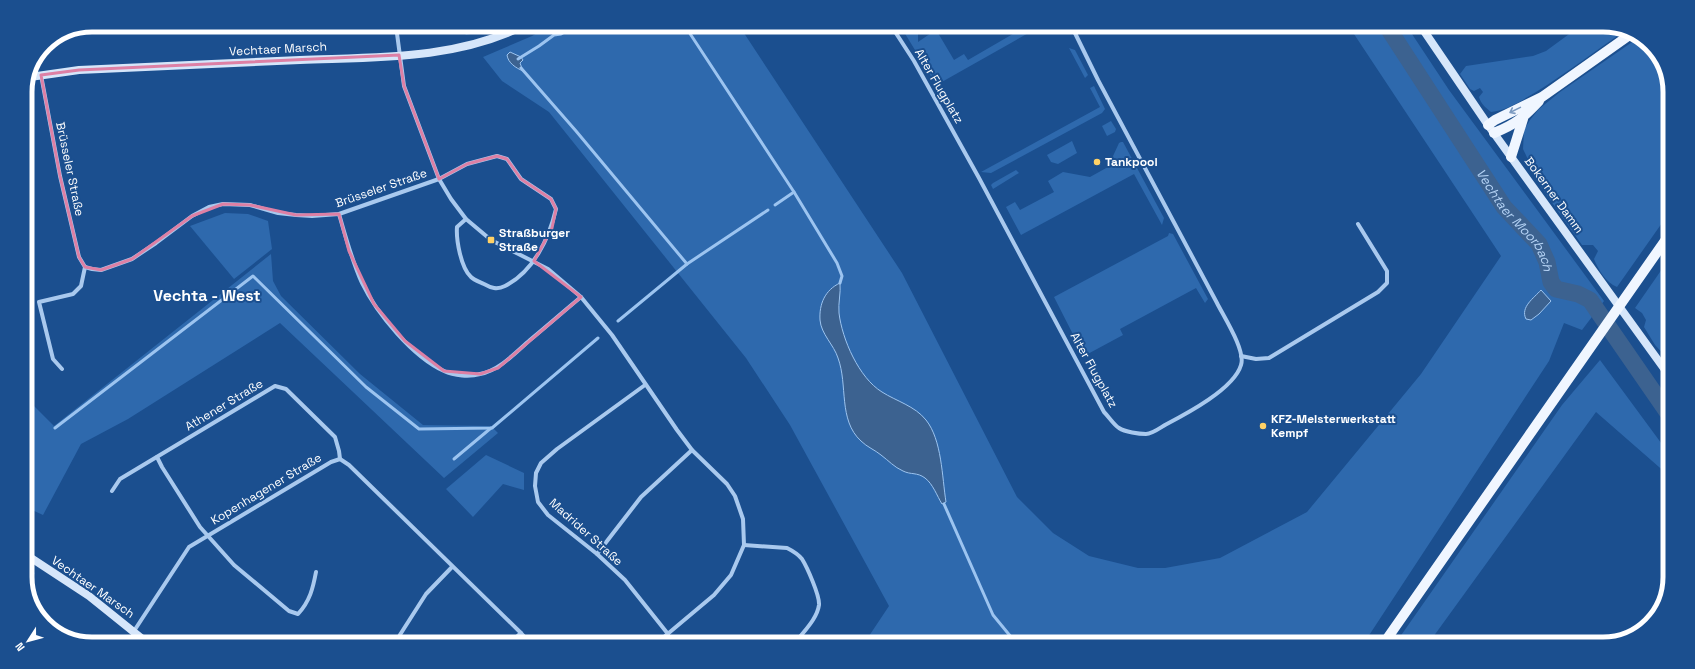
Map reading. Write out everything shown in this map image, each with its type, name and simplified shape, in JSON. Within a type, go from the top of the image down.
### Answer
[{"type":"main road","points":[[1542,97],[1523,118],[1510,127],[1491,129],[1495,120],[1542,97],[1627,37]]},
{"type":"main road","points":[[1512,157],[1523,118]]},
{"type":"main road","points":[[1389,637],[1663,244]]},
{"type":"main road","points":[[1655,255],[1663,249]]},
{"type":"street","points":[[397,32],[404,86],[439,178],[451,199],[466,219],[491,240],[534,261],[561,278],[581,297],[612,335],[645,385],[692,450],[727,484],[734,496],[742,519],[744,545],[731,575],[714,595],[664,637]]},
{"type":"street","name":"Vechtaer Marsch","points":[[35,76],[79,70],[399,56],[455,49],[502,36],[510,32]]},
{"type":"street","name":"Alter Flugplatz","points":[[895,32],[914,61],[979,178],[1104,412],[1119,428],[1135,433],[1147,434],[1188,413],[1221,391],[1241,365],[1241,356]]},
{"type":"street","points":[[1074,32],[1098,80],[1214,296],[1236,340],[1241,356],[1256,359],[1269,358],[1378,292],[1387,283],[1387,271],[1358,224]]},
{"type":"street","name":"Bokerner Damm","points":[[1425,32],[1491,129],[1663,367]]},
{"type":"street","name":"Brüsseler Straße","points":[[41,75],[60,176],[80,257],[85,267],[92,270],[101,270],[132,259],[192,216],[209,207],[223,204],[250,204],[278,213],[312,216],[339,214],[439,178]]},
{"type":"street","points":[[439,178],[467,164],[497,156],[507,159],[521,179],[551,199],[556,209],[552,228],[534,261],[523,273],[504,287],[492,288],[471,277],[465,268],[456,239],[457,227],[466,219]]},
{"type":"street","points":[[339,214],[349,250],[363,284],[374,304],[390,326],[405,342],[421,356],[444,371],[463,375],[480,374],[498,368],[581,297]]},
{"type":"street","points":[[62,369],[53,359],[39,302],[73,294],[81,286],[85,267]]},
{"type":"street","name":"Madrider Straße","points":[[645,385],[557,449],[541,463],[536,473],[534,486],[538,502],[548,515],[597,554],[625,580],[668,634]]},
{"type":"street","name":"Athener Straße","points":[[112,491],[120,479],[275,386],[286,388],[335,437],[340,459]]},
{"type":"street","points":[[597,554],[641,497],[692,450]]},
{"type":"street","points":[[157,457],[200,527],[234,565],[289,611],[298,614],[304,608],[312,593],[316,572]]},
{"type":"street","name":"Kopenhagener Straße","points":[[134,631],[189,547],[331,462],[340,459],[349,465],[524,637]]},
{"type":"street","points":[[744,545],[787,548],[794,551],[802,559],[818,596],[819,605],[816,614],[800,637]]},
{"type":"street","name":"Vechtaer Marsch","points":[[32,559],[89,596],[141,637]]},
{"type":"street","points":[[399,637],[426,594],[452,566]]},
{"type":"street","points":[[516,637],[521,633]]},
{"type":"highlighted area","points":[[399,55],[404,86],[439,179],[467,164],[497,156],[507,159],[521,179],[551,199],[556,209],[552,228],[534,261],[581,297],[498,368],[480,374],[444,371],[405,341],[374,304],[349,251],[339,214],[296,215],[250,205],[223,204],[192,216],[132,259],[101,270],[85,267],[79,257],[60,176],[41,75],[79,70]]},
{"type":"shaded area","points":[[464,32],[479,32],[466,35]]},
{"type":"shaded area","points":[[539,32],[743,32],[902,273],[1017,497],[1053,533],[1089,556],[1138,568],[1165,568],[1220,558],[1307,512],[1421,374],[1501,256],[1353,32],[1411,32],[1449,90],[1604,301],[1582,330],[1564,323],[1549,361],[1368,637],[868,637],[889,606],[790,425],[746,358],[549,112],[502,81],[483,57]]},
{"type":"shaded area","points":[[904,32],[915,32],[918,34],[918,42],[933,32],[940,32],[938,33],[954,60],[964,54],[968,60],[1016,32],[1030,32],[940,83],[935,83]]},
{"type":"shaded area","points":[[1572,32],[1602,32],[1619,35],[1536,92],[1515,104],[1497,111],[1491,112],[1485,107],[1479,97],[1483,92],[1480,88],[1474,91],[1470,89],[1460,74],[1466,66],[1533,56],[1546,51]]},
{"type":"shaded area","points":[[1634,41],[1645,50],[1655,62],[1660,73],[1663,89],[1663,222],[1617,287],[1606,279],[1598,267],[1594,259],[1598,251],[1593,245],[1582,245],[1541,187],[1523,149],[1524,130],[1530,120],[1539,109],[1560,92]]},
{"type":"shaded area","points":[[1069,48],[1075,50],[1088,75],[1085,78]]},
{"type":"shaded area","points":[[510,52],[521,57],[523,60],[520,63],[523,71],[511,63],[507,55]]},
{"type":"shaded area","points":[[1094,86],[1105,109],[1102,113],[991,173],[981,172],[1100,107],[1090,88]]},
{"type":"shaded area","points":[[1111,121],[1116,129],[1115,132],[1107,136],[1102,126]]},
{"type":"shaded area","points":[[1072,141],[1077,153],[1058,164],[1051,162],[1047,155]]},
{"type":"shaded area","points":[[1123,142],[1164,218],[1162,225],[1134,174],[1021,235],[1006,207],[1015,202],[1020,210],[1054,192],[1048,181],[1063,172],[1090,177],[1108,167],[1119,143]]},
{"type":"shaded area","points":[[1016,170],[1019,173],[993,189],[991,185],[993,183]]},
{"type":"shaded area","points":[[225,213],[248,214],[268,221],[272,249],[234,279],[190,226]]},
{"type":"shaded area","points":[[1169,233],[1173,234],[1208,299],[1205,303],[1196,288],[1120,329],[1123,335],[1084,356],[1054,297],[1168,236]]},
{"type":"shaded area","points":[[271,254],[273,281],[281,296],[360,374],[423,425],[491,426],[498,433],[444,478],[280,323],[128,419],[81,444],[43,515],[32,510],[32,404],[54,426]]},
{"type":"shaded area","points":[[1663,268],[1663,354],[1655,345],[1644,327],[1646,320],[1642,313],[1635,308]]},
{"type":"shaded area","points":[[840,283],[839,313],[841,323],[848,346],[859,368],[874,386],[882,392],[922,415],[931,428],[938,448],[942,470],[946,502],[942,504],[933,487],[925,478],[906,472],[894,466],[879,453],[861,441],[854,433],[849,423],[846,413],[841,368],[834,349],[825,335],[820,320],[824,298],[830,289]]},
{"type":"shaded area","points":[[1541,290],[1551,301],[1531,320],[1526,319],[1526,307]]},
{"type":"shaded area","points":[[1600,360],[1663,446],[1663,471],[1596,412],[1433,637],[1400,637],[1562,405]]},
{"type":"shaded area","points":[[486,455],[524,473],[524,490],[503,484],[473,517],[446,489]]},
{"type":"shaded area","points":[[32,571],[35,573],[32,578]]},
{"type":"waterway","points":[[518,59],[554,35],[564,32]]},
{"type":"waterway","points":[[689,32],[794,192],[837,263],[842,276],[840,283]]},
{"type":"waterway","name":"Vechtaer Moorbach","points":[[1391,32],[1504,207],[1539,244],[1547,262],[1551,282],[1556,289],[1578,294],[1590,300],[1663,406]]},
{"type":"waterway","points":[[521,68],[576,131],[687,264]]},
{"type":"waterway","points":[[775,205],[794,192]]},
{"type":"waterway","points":[[618,321],[687,264],[768,210]]},
{"type":"waterway","points":[[55,428],[253,276],[366,387],[419,429],[492,428],[598,338]]},
{"type":"waterway","points":[[454,459],[491,428]]},
{"type":"waterway","points":[[944,504],[993,615],[1011,637]]},
{"type":"place","name":"Tankpool","points":[[1097,162]]},
{"type":"place","name":"Straßburger Straße","points":[[491,240]]},
{"type":"place","name":"KFZ-Meisterwerkstatt Kempf","points":[[1263,426]]},
{"type":"district","name":"Vechta - West","points":[[207,295]]}]
